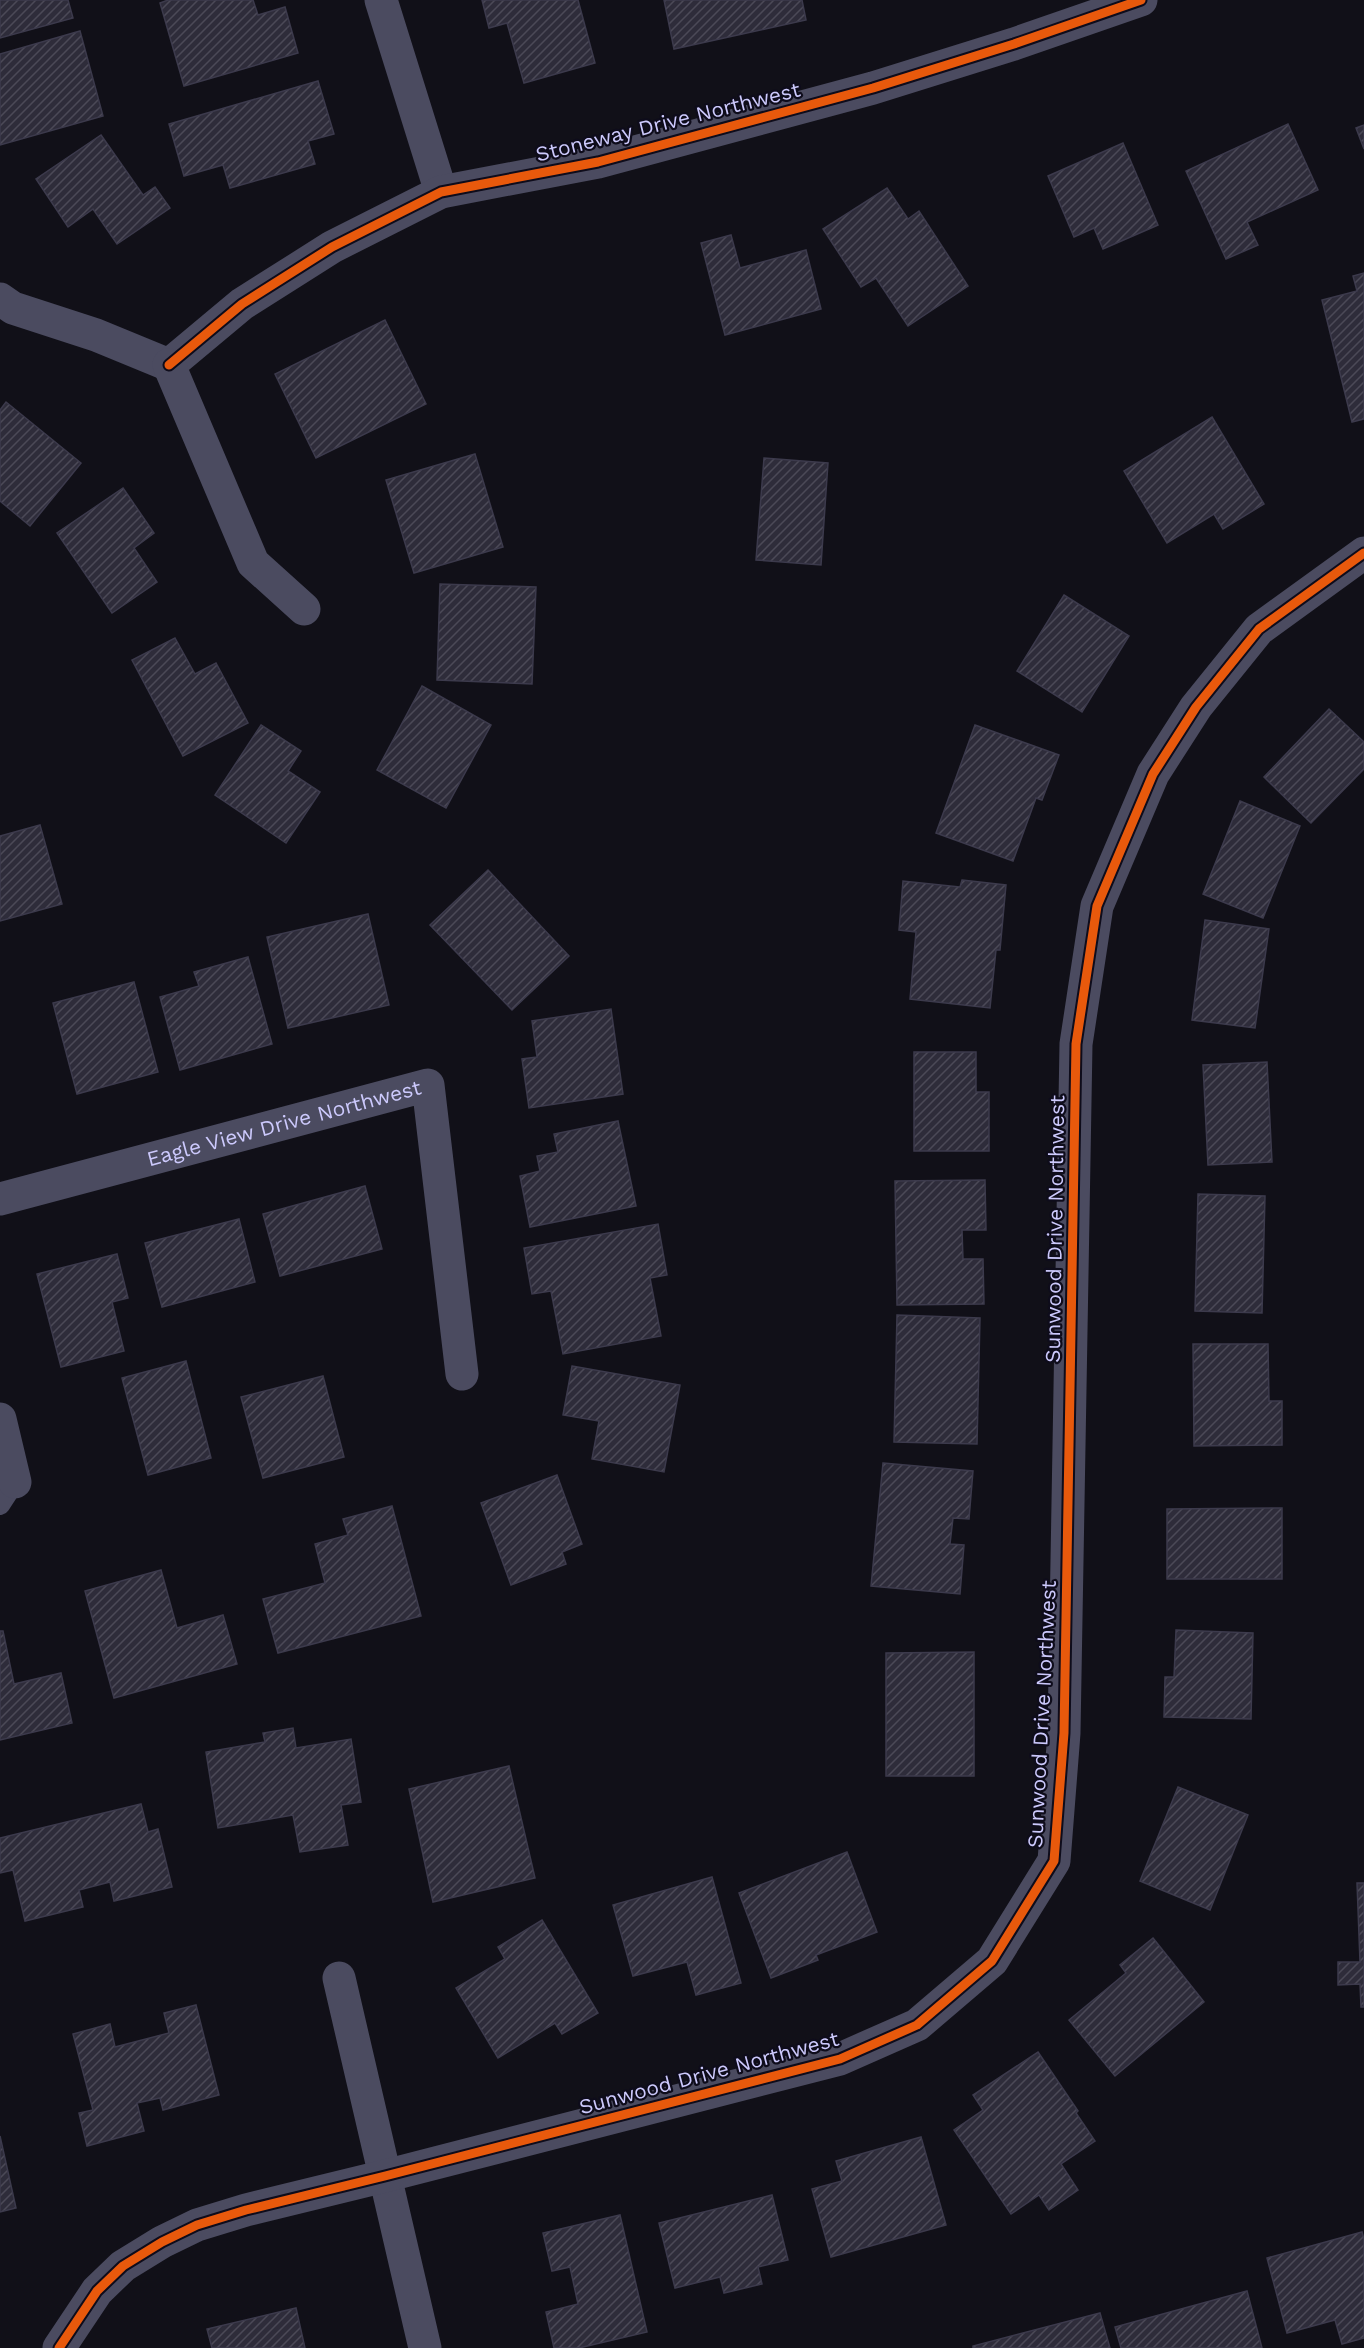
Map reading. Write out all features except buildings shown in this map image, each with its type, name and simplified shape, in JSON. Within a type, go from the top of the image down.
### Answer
[{"type":"street","points":[[381,0],[441,192]]},
{"type":"street","name":"Stoneway Drive Northwest","points":[[169,365],[242,304],[332,247],[441,192],[598,162],[873,88],[1014,44],[1141,0]]},
{"type":"street","points":[[0,299],[12,308],[96,335],[169,365],[253,563],[304,609]]},
{"type":"street","name":"Sunwood Drive Northwest","points":[[58,2348],[102,2285],[123,2266],[162,2242],[197,2225],[246,2210],[840,2059],[917,2025],[992,1961],[1054,1860],[1064,1733],[1076,1044],[1097,906],[1153,774],[1196,707],[1259,629],[1364,552]]},
{"type":"street","name":"Eagle View Drive Northwest","points":[[0,1199],[428,1086],[462,1374]]},
{"type":"street","points":[[0,1419],[8,1493]]},
{"type":"street","points":[[339,1978],[425,2348]]},
{"type":"cycle path","points":[[169,365],[242,304],[332,247],[441,192],[598,162],[873,88],[1014,44],[1141,0]]},
{"type":"cycle path","points":[[59,2348],[97,2291],[123,2266],[162,2242],[197,2225],[246,2210],[840,2059],[917,2025],[992,1961],[1054,1861],[1064,1733],[1076,1044],[1097,906],[1153,774],[1196,707],[1259,629],[1364,553]]}]
